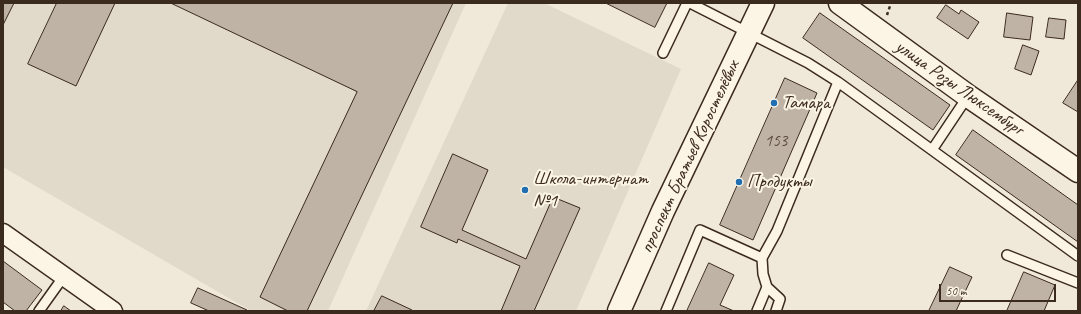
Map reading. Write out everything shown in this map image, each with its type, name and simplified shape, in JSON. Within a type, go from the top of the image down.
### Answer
[{"type":"main road","name":"проспект Братьев Коростелёвых","points":[[619,311],[663,210],[763,3]]},
{"type":"main road","name":"улица Розы Люксембург","points":[[840,3],[968,96],[1078,171]]},
{"type":"street","points":[[3,234],[113,311]]},
{"type":"lane","points":[[663,53],[689,3],[808,63],[838,82],[1078,256]]},
{"type":"lane","points":[[776,311],[780,299],[767,287],[763,274],[762,258],[776,231],[838,82]]},
{"type":"lane","points":[[932,150],[968,96]]},
{"type":"lane","points":[[666,311],[700,230],[762,258]]},
{"type":"lane","points":[[1007,255],[1078,283]]},
{"type":"lane","points":[[39,311],[64,276]]},
{"type":"lane","points":[[757,311],[767,287]]},
{"type":"shaded area","points":[[3,3],[466,3],[328,311],[251,311],[3,167]]},
{"type":"shaded area","name":"Школа-интернат №1","points":[[508,3],[544,3],[681,69],[576,311],[366,311]]},
{"type":"building","points":[[3,3],[14,3],[3,25]]},
{"type":"building","points":[[57,3],[115,3],[76,86],[28,64]]},
{"type":"building","points":[[171,3],[453,3],[307,311],[288,311],[260,297],[357,92]]},
{"type":"building","points":[[606,3],[667,3],[655,27]]},
{"type":"building","points":[[946,5],[959,14],[961,10],[979,22],[968,39],[937,18]]},
{"type":"building","points":[[820,13],[950,105],[933,130],[803,38]]},
{"type":"building","points":[[1007,13],[1033,17],[1030,40],[1004,37]]},
{"type":"building","points":[[1049,18],[1066,20],[1064,39],[1046,37]]},
{"type":"building","points":[[1023,45],[1039,51],[1031,75],[1015,69]]},
{"type":"building","points":[[785,78],[817,93],[753,240],[720,225]]},
{"type":"building","points":[[1078,80],[1078,112],[1063,103]]},
{"type":"building","points":[[973,130],[1078,205],[1078,242],[956,155]]},
{"type":"building","points":[[453,154],[488,170],[462,230],[526,259],[553,197],[580,208],[534,311],[501,311],[520,266],[458,239],[457,243],[421,227]]},
{"type":"building","points":[[3,261],[42,290],[26,311],[15,311],[3,302]]},
{"type":"building","points":[[709,263],[734,275],[720,305],[734,311],[687,311]]},
{"type":"building","points":[[950,267],[972,277],[956,311],[929,311]]},
{"type":"building","points":[[1024,272],[1055,285],[1044,311],[1007,311]]},
{"type":"building","points":[[198,288],[247,311],[209,311],[191,303]]},
{"type":"building","points":[[382,296],[412,310],[412,311],[374,311]]},
{"type":"building","points":[[64,306],[71,311],[61,311]]},
{"type":"place","name":"Тамара","points":[[774,103]]},
{"type":"place","name":"Продукты","points":[[739,182]]},
{"type":"place","name":"Школа-интернат №1","points":[[525,190]]}]
